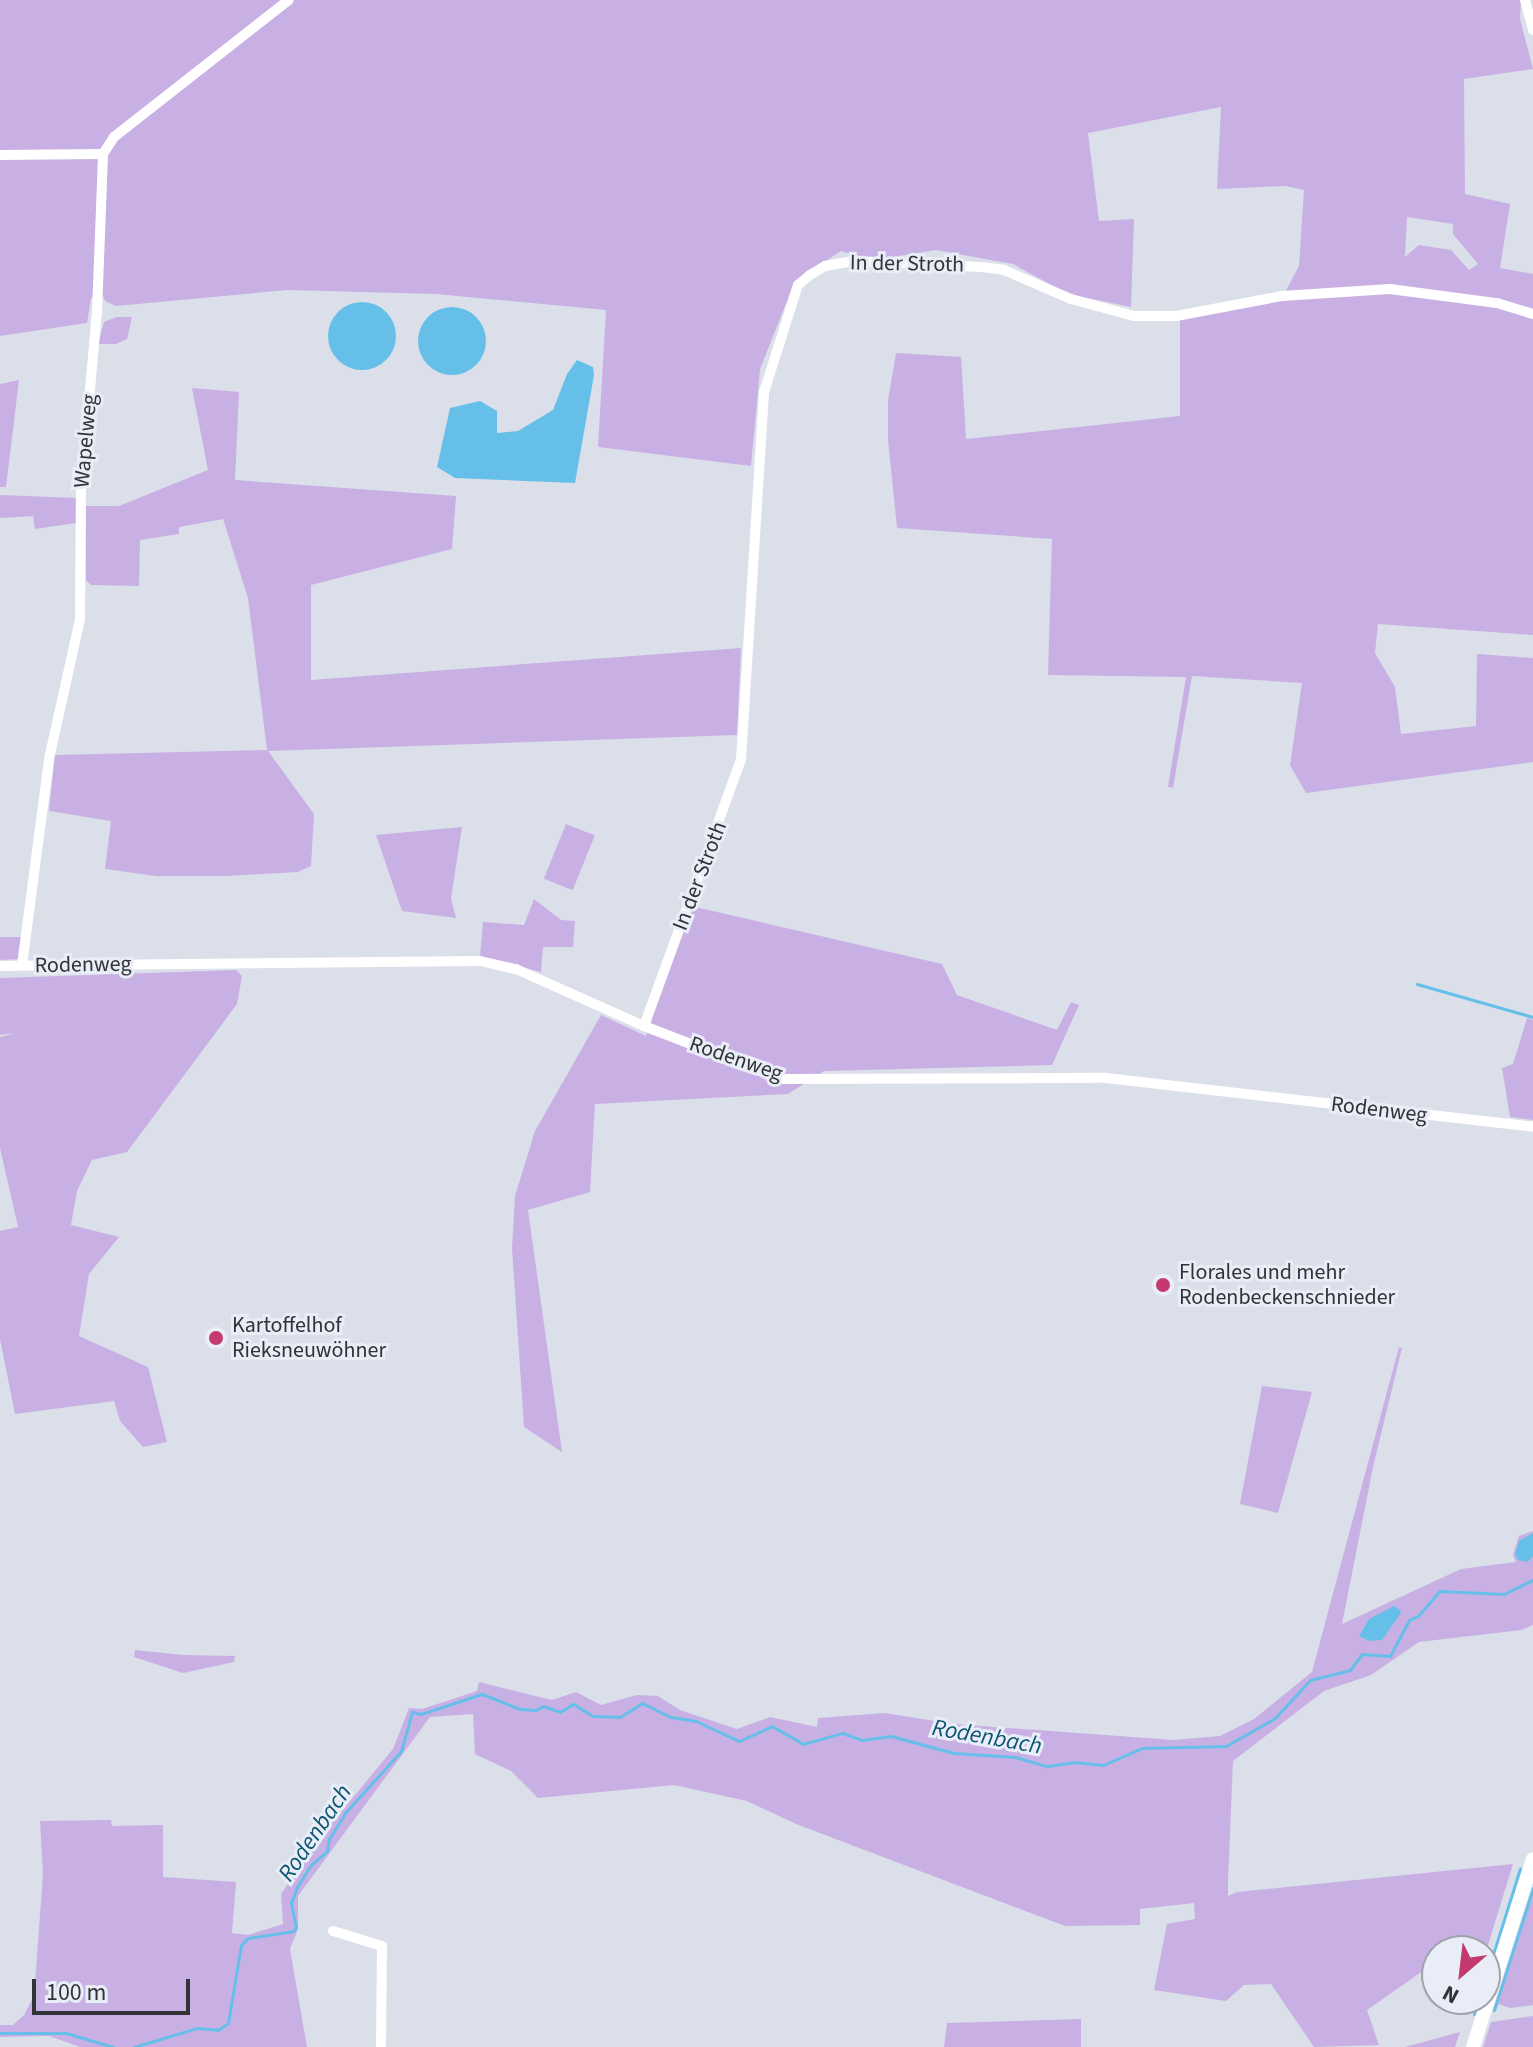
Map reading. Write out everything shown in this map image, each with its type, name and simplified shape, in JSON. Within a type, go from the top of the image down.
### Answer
[{"type":"main road","points":[[1473,2047],[1533,1859]]},
{"type":"street","points":[[0,155],[103,154],[114,137],[289,0]]},
{"type":"street","points":[[1525,0],[1533,30]]},
{"type":"street","name":"Wapelweg","points":[[22,965],[49,759],[80,619],[81,490],[97,312],[103,154]]},
{"type":"street","name":"In der Stroth","points":[[644,1026],[741,759],[764,392],[798,285],[810,275],[825,266],[854,261],[981,267],[1004,270],[1071,299],[1134,316],[1176,316],[1282,296],[1390,289],[1497,303],[1533,314]]},
{"type":"street","name":"Rodenweg","points":[[0,966],[480,961],[516,969],[644,1026],[781,1079],[1106,1078],[1533,1127]]},
{"type":"street","points":[[333,1931],[382,1946],[381,2047]]},
{"type":"shaded area","points":[[0,0],[1521,0],[1520,19],[1533,69],[1464,79],[1465,194],[1510,204],[1500,268],[1533,274],[1533,635],[1378,624],[1375,653],[1395,687],[1401,734],[1476,726],[1477,654],[1533,658],[1533,762],[1306,793],[1290,765],[1302,683],[1192,676],[1173,788],[1168,787],[1186,677],[1048,675],[1052,539],[897,528],[888,440],[888,400],[896,353],[961,357],[966,439],[1180,416],[1180,320],[1281,300],[1299,266],[1304,190],[1285,186],[1217,189],[1221,107],[1088,133],[1099,221],[1134,219],[1131,307],[1068,294],[1013,264],[936,250],[874,260],[841,251],[795,281],[760,369],[751,466],[598,447],[606,310],[436,294],[287,290],[116,306],[105,301],[103,296],[91,298],[87,323],[0,336]],"holes":[[[1407,217],[1453,224],[1453,234],[1478,264],[1469,270],[1451,250],[1419,245],[1405,257]]]},
{"type":"shaded area","points":[[117,317],[132,317],[127,339],[116,344],[98,344],[104,322]]},
{"type":"shaded area","points":[[19,380],[6,487],[0,487],[0,384]]},
{"type":"shaded area","points":[[192,388],[239,392],[235,480],[456,496],[452,549],[311,585],[311,680],[741,648],[737,735],[268,751],[314,814],[311,866],[298,872],[227,876],[156,876],[105,869],[111,821],[49,811],[55,755],[267,750],[248,598],[223,519],[179,527],[179,534],[140,540],[139,586],[91,585],[86,580],[86,506],[119,506],[208,470]]},
{"type":"shaded area","points":[[0,495],[76,498],[76,523],[35,529],[33,516],[0,518]]},
{"type":"shaded area","points":[[566,824],[595,836],[573,890],[544,879]]},
{"type":"shaded area","points":[[462,827],[451,898],[456,918],[402,911],[376,835]]},
{"type":"shaded area","points":[[534,899],[561,920],[575,921],[573,947],[543,947],[541,972],[480,957],[483,922],[524,925]]},
{"type":"shaded area","points":[[691,906],[942,964],[957,995],[1057,1030],[1071,1002],[1079,1005],[1052,1065],[824,1071],[788,1094],[595,1104],[590,1192],[528,1210],[562,1452],[524,1427],[512,1248],[515,1196],[535,1131],[601,1015],[646,1036]]},
{"type":"shaded area","points":[[0,937],[22,937],[19,959],[0,960]]},
{"type":"shaded area","points":[[236,970],[242,976],[237,1004],[127,1152],[92,1160],[77,1191],[71,1225],[119,1237],[89,1274],[79,1336],[148,1367],[167,1442],[143,1447],[120,1421],[114,1401],[15,1414],[0,1339],[0,1231],[18,1227],[0,1148],[0,1037],[16,1033],[0,1035],[0,978]]},
{"type":"shaded area","points":[[1527,1018],[1533,1020],[1533,1120],[1510,1117],[1502,1068],[1513,1064]]},
{"type":"shaded area","points":[[1399,1347],[1402,1348],[1373,1467],[1342,1624],[1461,1569],[1516,1562],[1513,1555],[1519,1536],[1533,1531],[1533,1625],[1521,1630],[1419,1642],[1371,1675],[1324,1691],[1233,1761],[1228,1881],[1228,1896],[1237,1892],[1513,1864],[1491,1935],[1421,1935],[1421,1972],[1367,2010],[1379,2045],[1314,2047],[1271,1984],[1244,1985],[1226,2001],[1154,1990],[1167,1924],[1195,1919],[1194,1903],[1140,1909],[1140,1925],[1065,1926],[796,1824],[747,1801],[674,1785],[538,1798],[511,1771],[475,1754],[473,1714],[430,1717],[298,1896],[298,1929],[290,1949],[307,2047],[80,2047],[49,2036],[0,2037],[0,2025],[13,2025],[24,2015],[34,1996],[43,1874],[40,1821],[111,1820],[112,1826],[163,1825],[163,1877],[236,1882],[232,1933],[248,1935],[283,1924],[281,1894],[317,1841],[393,1749],[409,1708],[422,1709],[477,1691],[479,1682],[552,1700],[576,1692],[601,1705],[637,1695],[658,1696],[680,1710],[737,1729],[770,1717],[817,1727],[818,1718],[884,1713],[954,1724],[1174,1740],[1220,1736],[1254,1719],[1312,1672]]},
{"type":"shaded area","points":[[1262,1386],[1312,1392],[1278,1513],[1240,1504]]},
{"type":"shaded area","points":[[135,1650],[235,1656],[234,1662],[183,1673],[134,1657]]},
{"type":"shaded area","points":[[1533,1892],[1533,2005],[1510,2008],[1501,2005],[1501,1994]]},
{"type":"shaded area","points":[[1533,2016],[1533,2047],[1483,2047],[1491,2022]]},
{"type":"shaded area","points":[[1081,2019],[1081,2047],[944,2047],[947,2023]]},
{"type":"shaded area","points":[[1460,2032],[1455,2047],[1405,2047]]},
{"type":"water","points":[[362,302],[386,312],[396,336],[386,360],[362,370],[338,360],[328,336],[338,312]]},
{"type":"water","points":[[452,307],[476,317],[486,341],[476,365],[452,375],[428,365],[418,341],[428,317]]},
{"type":"water","points":[[577,360],[593,367],[594,375],[575,483],[455,478],[437,467],[450,408],[480,401],[497,411],[497,433],[518,431],[553,410],[567,374]]},
{"type":"water","points":[[1533,1533],[1533,1557],[1527,1562],[1518,1560],[1515,1554],[1519,1541]]},
{"type":"water","points":[[1394,1606],[1401,1611],[1382,1640],[1369,1641],[1359,1636],[1369,1619]]},
{"type":"waterway","points":[[1417,984],[1533,1017]]},
{"type":"waterway","name":"Rodenbach","points":[[134,2047],[197,2028],[218,2030],[228,2023],[241,1945],[248,1938],[293,1931],[296,1927],[291,1903],[297,1887],[311,1865],[327,1851],[329,1839],[345,1813],[401,1751],[412,1712],[421,1714],[482,1694],[520,1709],[536,1710],[543,1706],[560,1712],[573,1704],[593,1716],[620,1717],[642,1703],[671,1717],[696,1721],[739,1741],[772,1726],[803,1744],[842,1733],[862,1740],[891,1736],[954,1753],[1015,1757],[1047,1766],[1074,1762],[1103,1765],[1142,1748],[1226,1746],[1275,1718],[1310,1680],[1350,1670],[1362,1654],[1390,1656],[1409,1620],[1418,1616],[1440,1591],[1504,1594],[1533,1580]]},
{"type":"waterway","points":[[1499,1935],[1520,1868]]},
{"type":"waterway","points":[[1501,1988],[1533,1888]]},
{"type":"waterway","name":"Rodenbach","points":[[0,2033],[66,2033],[113,2047]]},
{"type":"place","name":"Florales und mehr Rodenbeckenschnieder","points":[[1163,1285]]},
{"type":"place","name":"Kartoffelhof Rieksneuwöhner","points":[[216,1338]]}]
